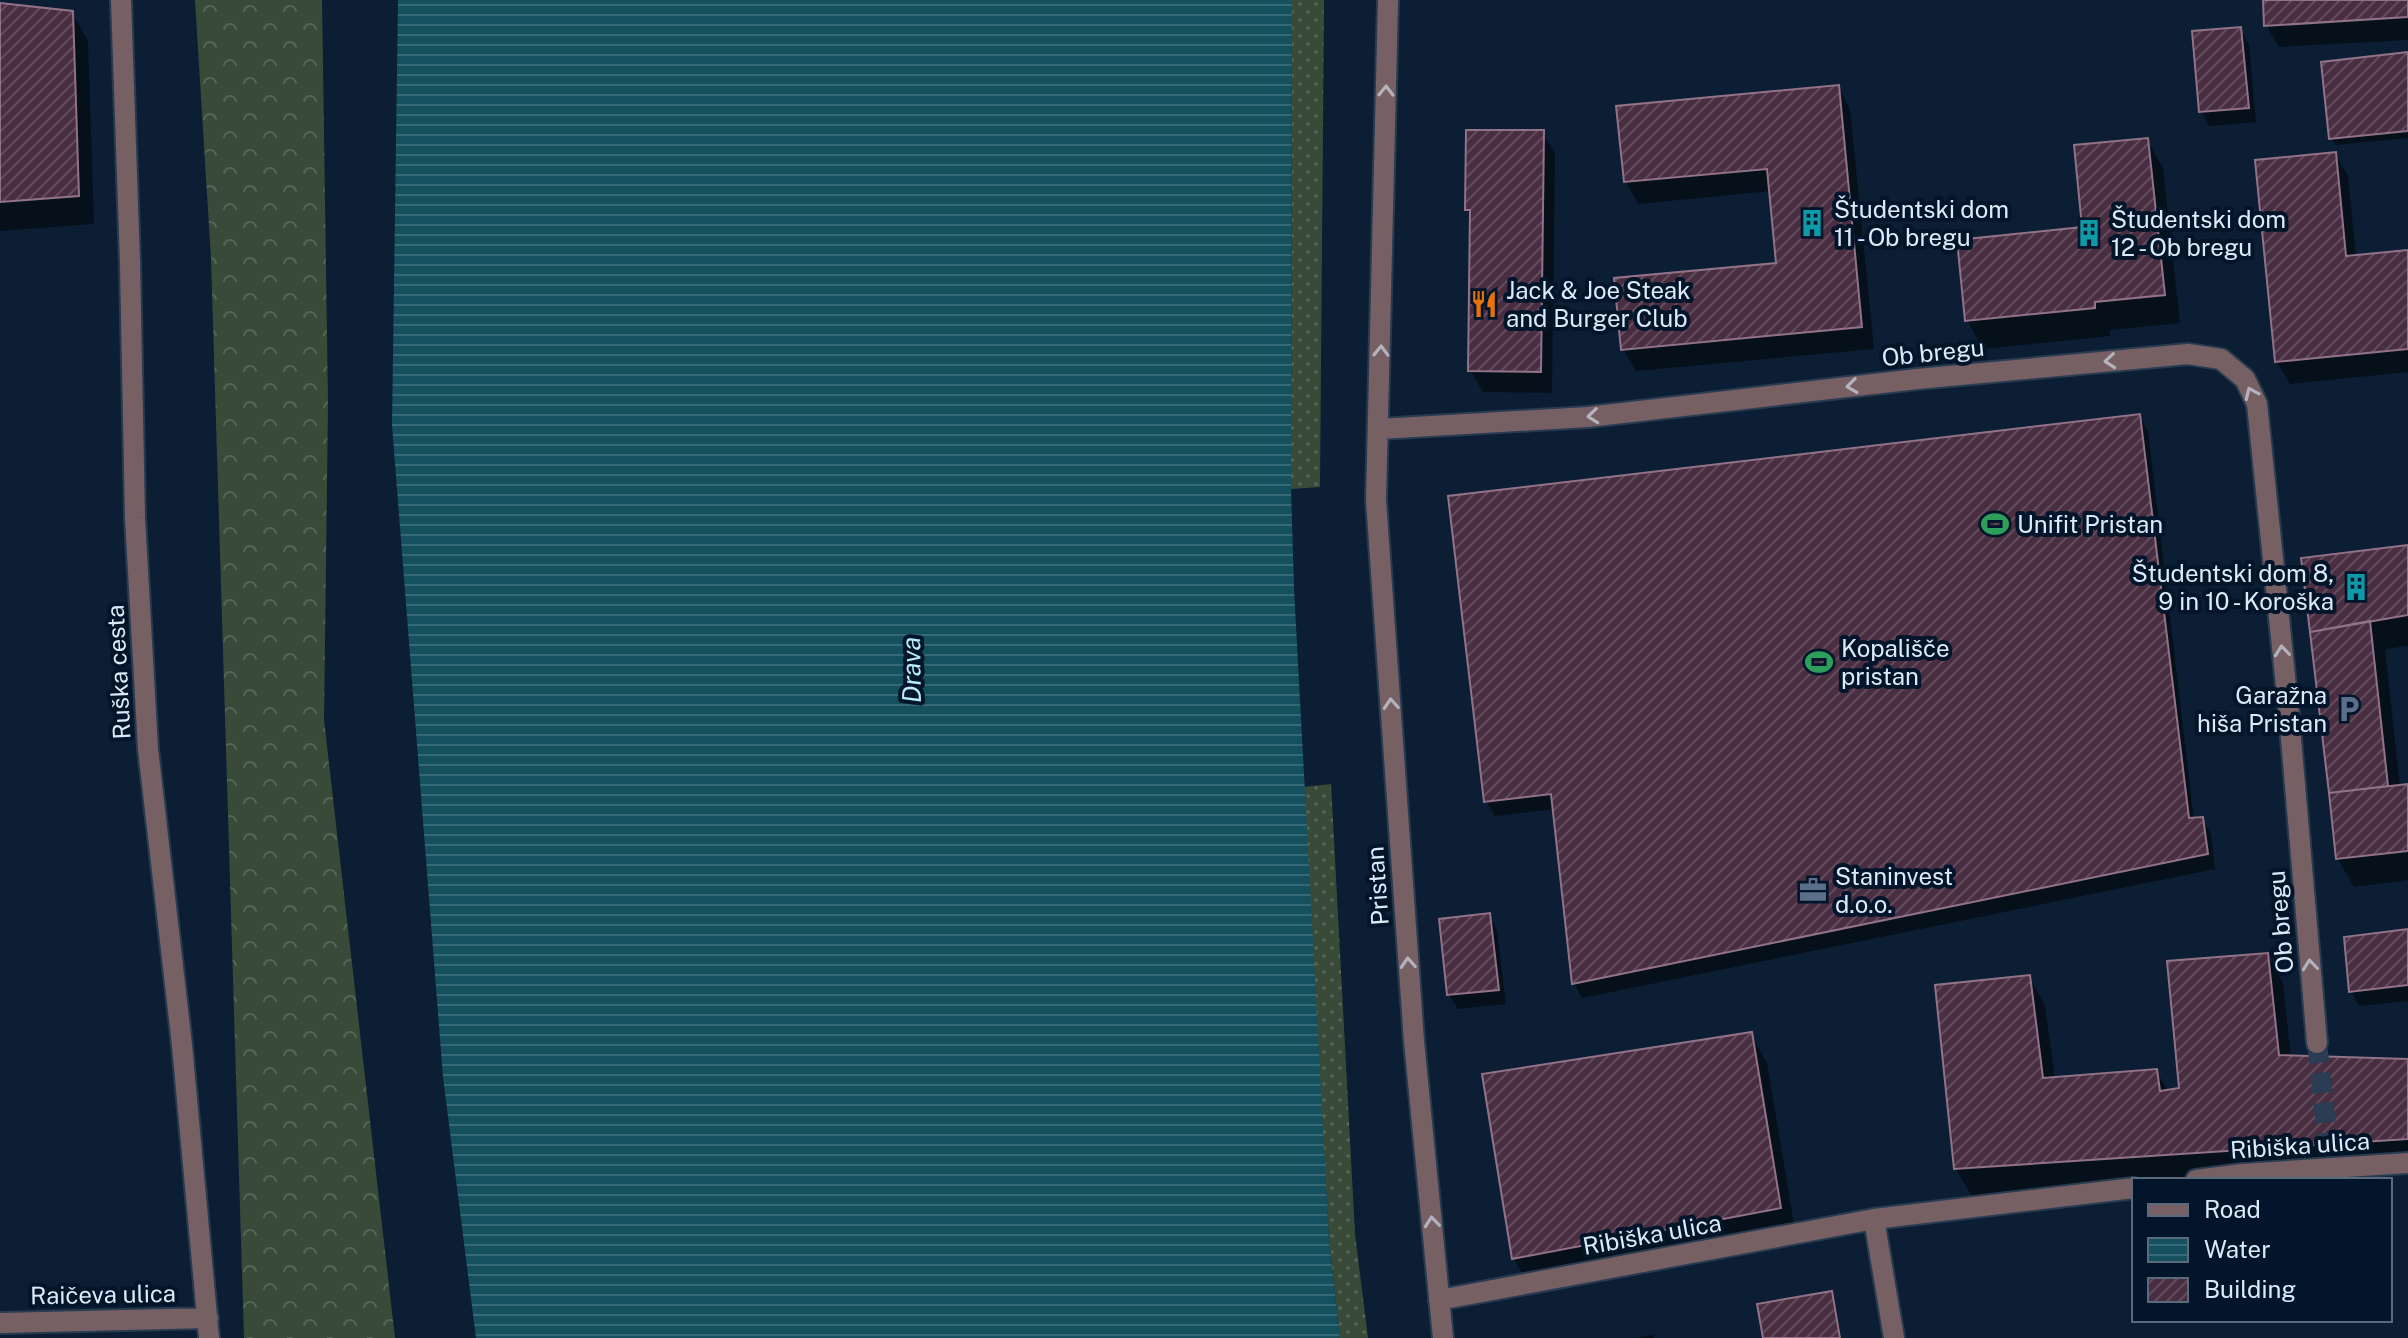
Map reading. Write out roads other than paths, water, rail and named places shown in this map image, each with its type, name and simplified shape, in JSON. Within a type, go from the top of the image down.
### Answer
[{"type":"street","name":"Ruška cesta","points":[[121,0],[135,518],[148,749],[182,1045],[209,1328]]},
{"type":"street","points":[[1379,429],[1388,0]]},
{"type":"street","name":"Ob bregu","points":[[1379,429],[1588,417],[1917,379],[2188,354],[2221,359],[2245,379],[2257,404],[2289,715],[2317,1043]]},
{"type":"street","name":"Pristan","points":[[1379,429],[1377,516],[1414,1041],[1443,1338]]},
{"type":"street","name":"Ribiška ulica","points":[[2210,1178],[2330,1161],[2408,1163]]},
{"type":"street","name":"Ribiška ulica","points":[[1439,1300],[1874,1219],[2132,1188]]},
{"type":"street","points":[[1874,1219],[1894,1338]]},
{"type":"street","name":"Raičeva ulica","points":[[0,1323],[209,1328]]},
{"type":"water","name":"Drava","points":[[398,0],[1292,0],[1291,489],[1294,588],[1329,1240],[1340,1338],[476,1338],[443,1077],[392,425]]},
{"type":"tunnel","points":[[2317,1043],[2329,1154]]},
{"type":"place","name":"Študentski dom 11 - Ob bregu","points":[[1812,223]]},
{"type":"place","name":"Študentski dom 12 - Ob bregu","points":[[2089,233]]},
{"type":"place","name":"Jack & Joe Steak and Burger Club","points":[[1484,304]]},
{"type":"place","name":"Unifit Pristan","points":[[1995,524]]},
{"type":"place","name":"Študentski dom 8, 9 in 10 - Koroška","points":[[2356,587]]},
{"type":"place","name":"Kopališče pristan","points":[[1819,662]]},
{"type":"place","name":"Garažna hiša Pristan","points":[[2349,709]]},
{"type":"place","name":"Staninvest d.o.o.","points":[[1813,890]]}]
